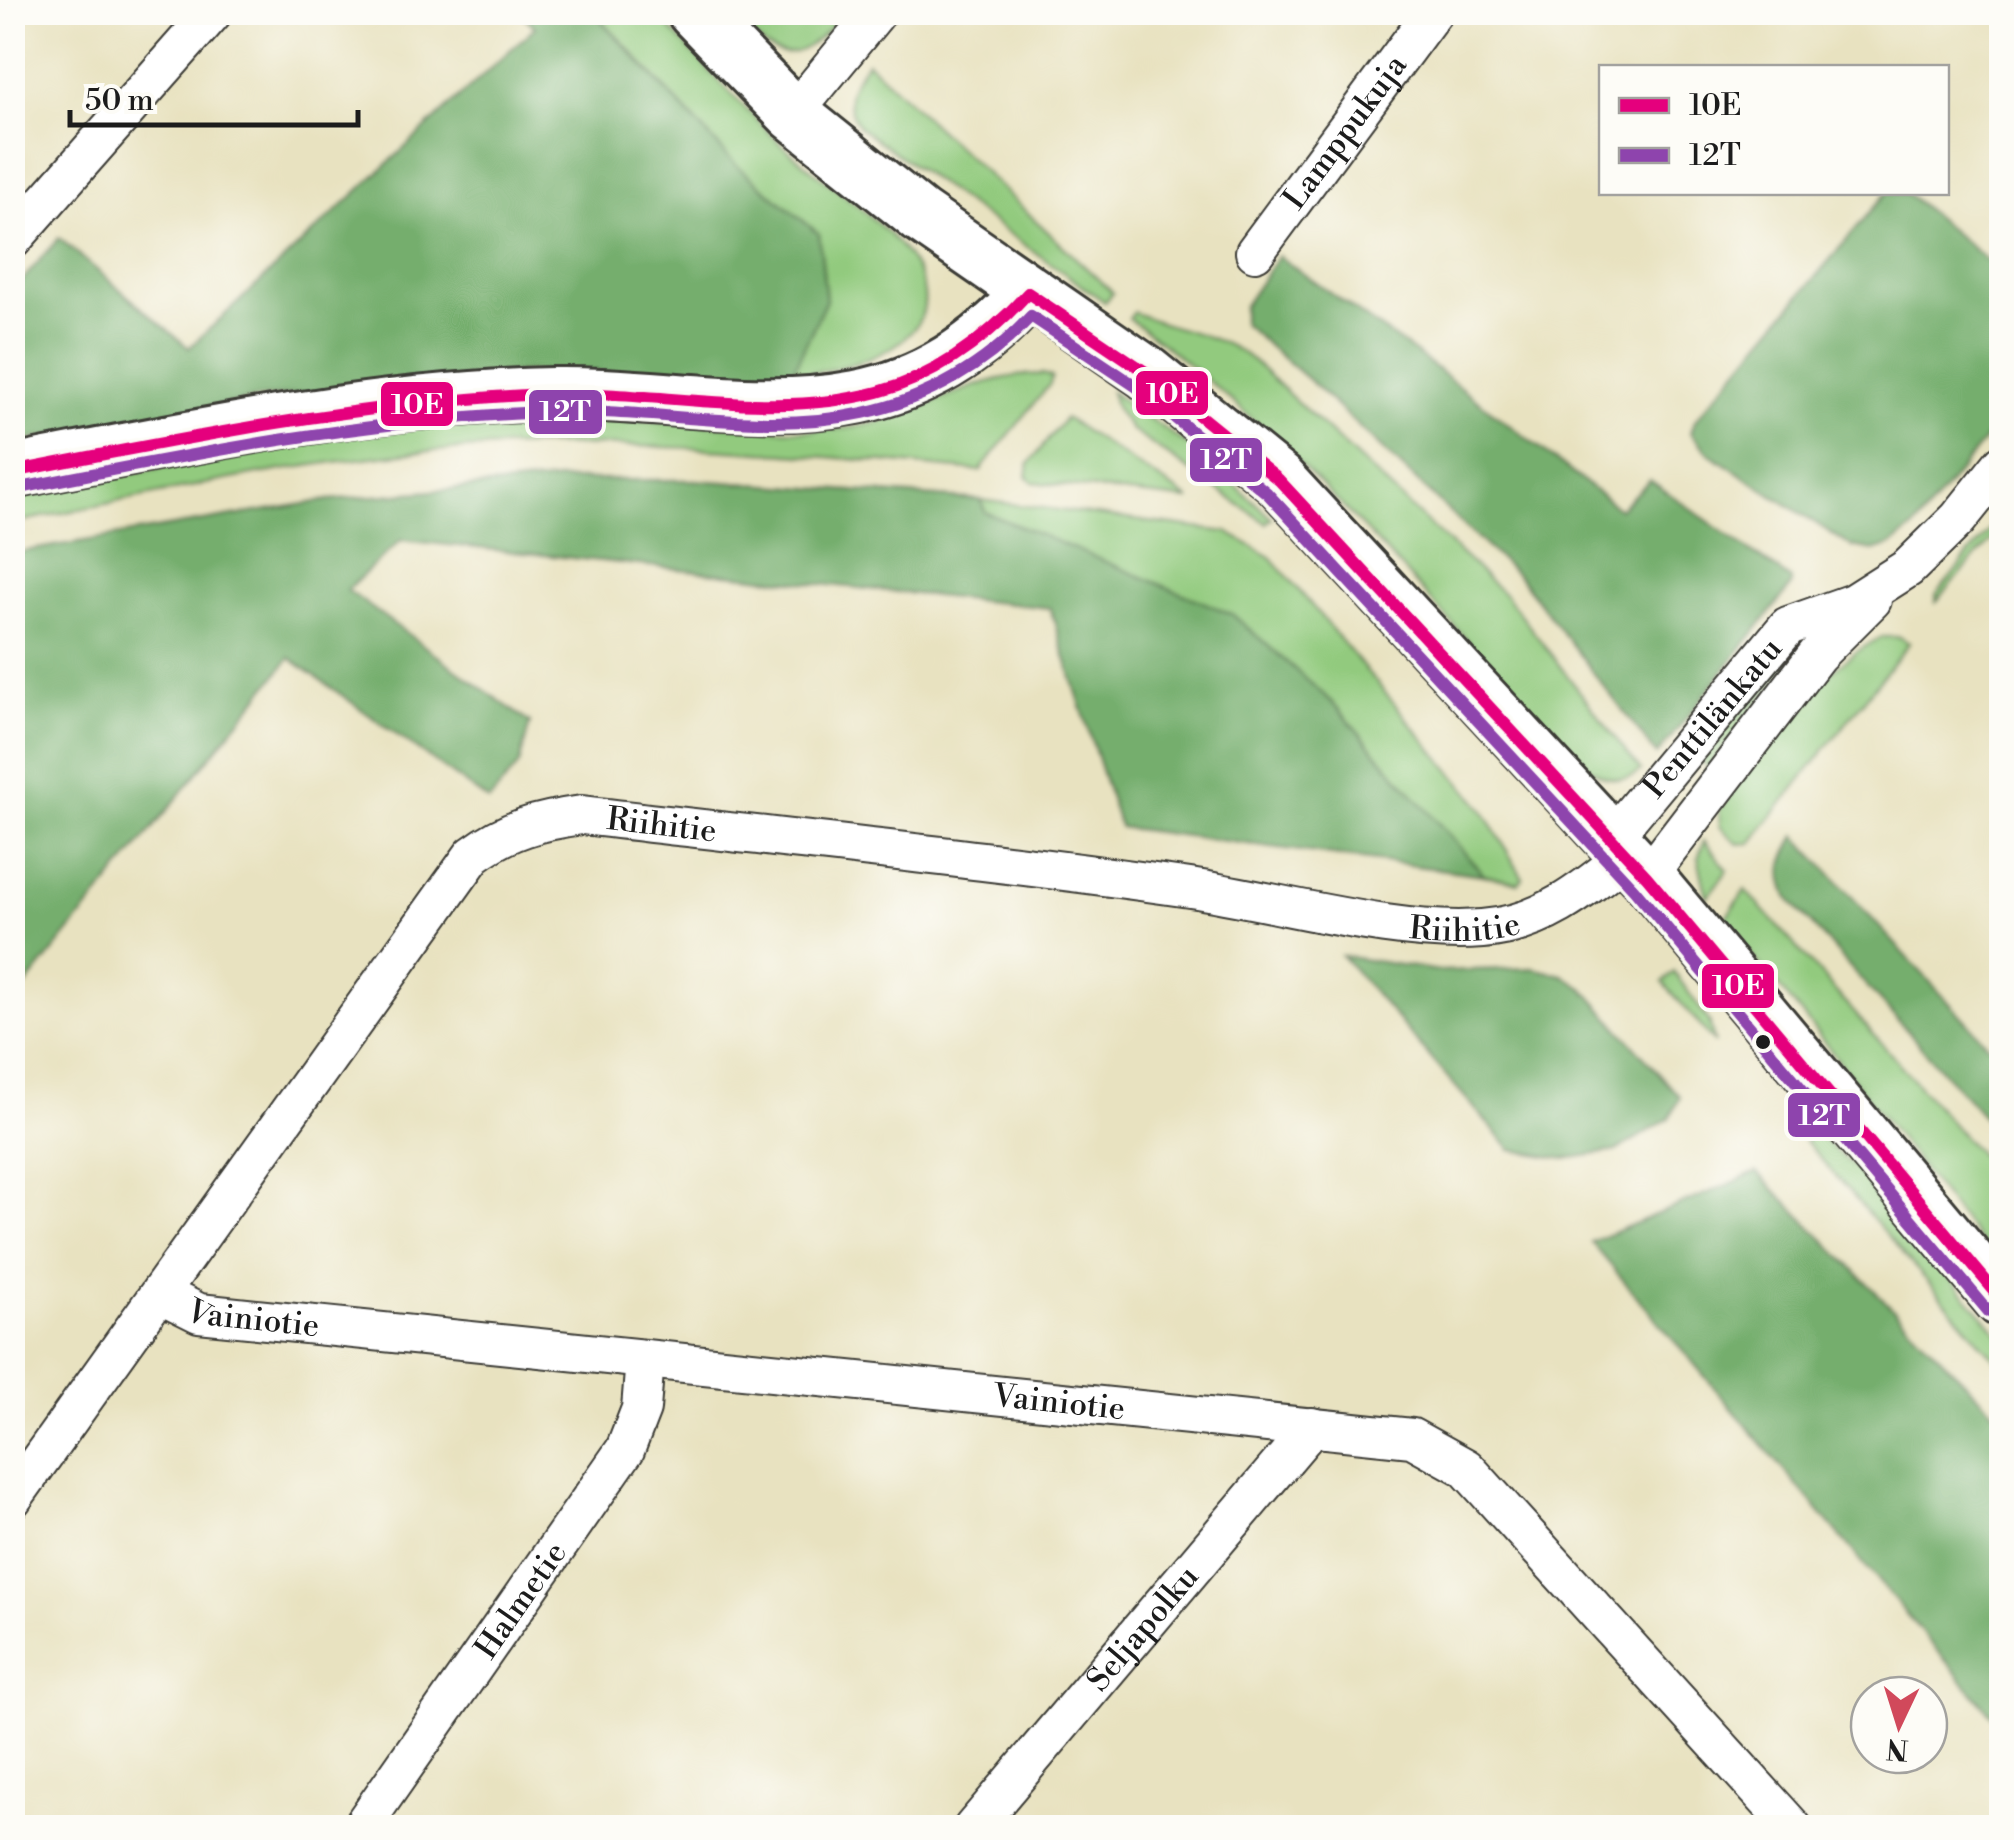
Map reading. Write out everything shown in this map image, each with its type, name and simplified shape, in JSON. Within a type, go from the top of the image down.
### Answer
[{"type":"street","points":[[12,240],[213,12]]},
{"type":"street","points":[[694,12],[793,114],[920,216],[1147,373],[1280,480],[1628,857],[2002,1301]]},
{"type":"street","points":[[793,114],[877,12]]},
{"type":"street","name":"Lamppukuja","points":[[1255,252],[1433,12]]},
{"type":"street","points":[[12,472],[264,423],[380,406],[556,394],[768,404],[858,397],[937,369],[974,347],[1028,292]]},
{"type":"street","name":"Penttilänkatu","points":[[1628,857],[1788,626],[1866,595],[1928,551],[2002,464]]},
{"type":"street","name":"Penttilänkatu","points":[[1628,857],[1864,610],[1866,595]]},
{"type":"street","name":"Riihitie","points":[[12,1500],[163,1295],[473,855],[503,832],[537,821],[582,815],[1150,884],[1432,929],[1483,930],[1524,921],[1568,902],[1628,857]]},
{"type":"street","name":"Vainiotie","points":[[163,1295],[199,1314],[1412,1438],[1466,1468],[1794,1828]]},
{"type":"street","name":"Halmetie","points":[[361,1828],[625,1450],[641,1409],[645,1359]]},
{"type":"street","name":"Seljapolku","points":[[973,1828],[1312,1427]]},
{"type":"green space","points":[[521,13],[594,13],[736,165],[819,234],[826,300],[791,375],[528,372],[262,398],[13,443],[13,291],[59,238],[189,348],[535,27]]},
{"type":"green space","points":[[596,13],[655,13],[771,134],[898,244],[919,275],[924,301],[918,323],[901,341],[878,355],[849,365],[791,375],[826,300],[819,234],[736,165]]},
{"type":"green space","points":[[731,13],[822,13],[834,25],[803,49],[780,53],[757,40]]},
{"type":"green space","points":[[867,62],[1113,293],[1105,302],[859,127],[849,101],[856,78]]},
{"type":"green space","points":[[1884,195],[1908,195],[2001,272],[2001,419],[1913,529],[1892,545],[1874,551],[1852,547],[1710,454],[1691,433],[1695,420]]},
{"type":"green space","points":[[1278,256],[1421,357],[1619,509],[1650,480],[1791,580],[1791,586],[1657,755],[1521,579],[1311,382],[1243,324],[1243,307]]},
{"type":"green space","points":[[1134,312],[1224,343],[1252,360],[1506,596],[1641,771],[1631,777],[1612,778],[1593,771],[1569,751],[1360,524],[1249,416],[1129,319]]},
{"type":"green space","points":[[1043,374],[1052,377],[1050,384],[980,471],[781,453],[647,446],[514,446],[393,455],[283,470],[13,523],[13,496],[316,439],[438,424],[523,419],[642,420],[828,430],[898,416],[991,381]]},
{"type":"green space","points":[[1111,392],[1201,454],[1272,518],[1266,523],[1131,430],[1116,409]]},
{"type":"green space","points":[[1065,418],[1189,500],[1033,482],[1027,476],[1029,464]]},
{"type":"green space","points":[[557,480],[696,480],[981,500],[985,512],[1232,614],[1332,702],[1484,875],[1119,827],[1050,608],[401,540],[347,590],[530,723],[519,765],[489,801],[290,658],[13,1002],[13,553],[328,500]]},
{"type":"green space","points":[[981,500],[1227,532],[1271,557],[1482,808],[1523,878],[1519,883],[1484,875],[1332,702],[985,512]]},
{"type":"green space","points":[[2001,516],[2001,529],[1936,602],[1936,595]]},
{"type":"green space","points":[[1882,637],[1900,637],[1909,643],[1751,843],[1738,844],[1720,827],[1719,810],[1811,691],[1856,652]]},
{"type":"green space","points":[[1796,644],[1801,648],[1708,768],[1698,759]]},
{"type":"green space","points":[[1796,836],[1989,1046],[2001,1045],[2001,1136],[1789,899],[1783,866]]},
{"type":"green space","points":[[1704,841],[1728,870],[1707,897],[1698,858]]},
{"type":"green space","points":[[1746,890],[2001,1179],[2001,1266],[1795,1006],[1722,922]]},
{"type":"green space","points":[[1342,956],[1440,971],[1533,968],[1563,975],[1584,989],[1680,1097],[1670,1118],[1616,1151],[1565,1159],[1511,1150]]},
{"type":"green space","points":[[1674,972],[1709,1021],[1715,1043],[1663,982]]},
{"type":"green space","points":[[1813,1131],[1852,1165],[2001,1336],[2001,1366],[1805,1141]]},
{"type":"green space","points":[[1757,1172],[2001,1418],[2001,1726],[1591,1242]]},
{"type":"transit line","name":"10E","points":[[12,472],[277,423],[478,398],[587,394],[754,404],[837,400],[900,385],[941,366],[996,325],[1028,293],[1147,373],[1279,480],[1647,877],[2002,1300]]},
{"type":"transit line","name":"12T","points":[[15,489],[279,440],[412,422],[546,412],[784,422],[863,413],[910,399],[954,378],[995,350],[1031,316],[1137,387],[1267,493],[1634,889],[1989,1312]]}]
